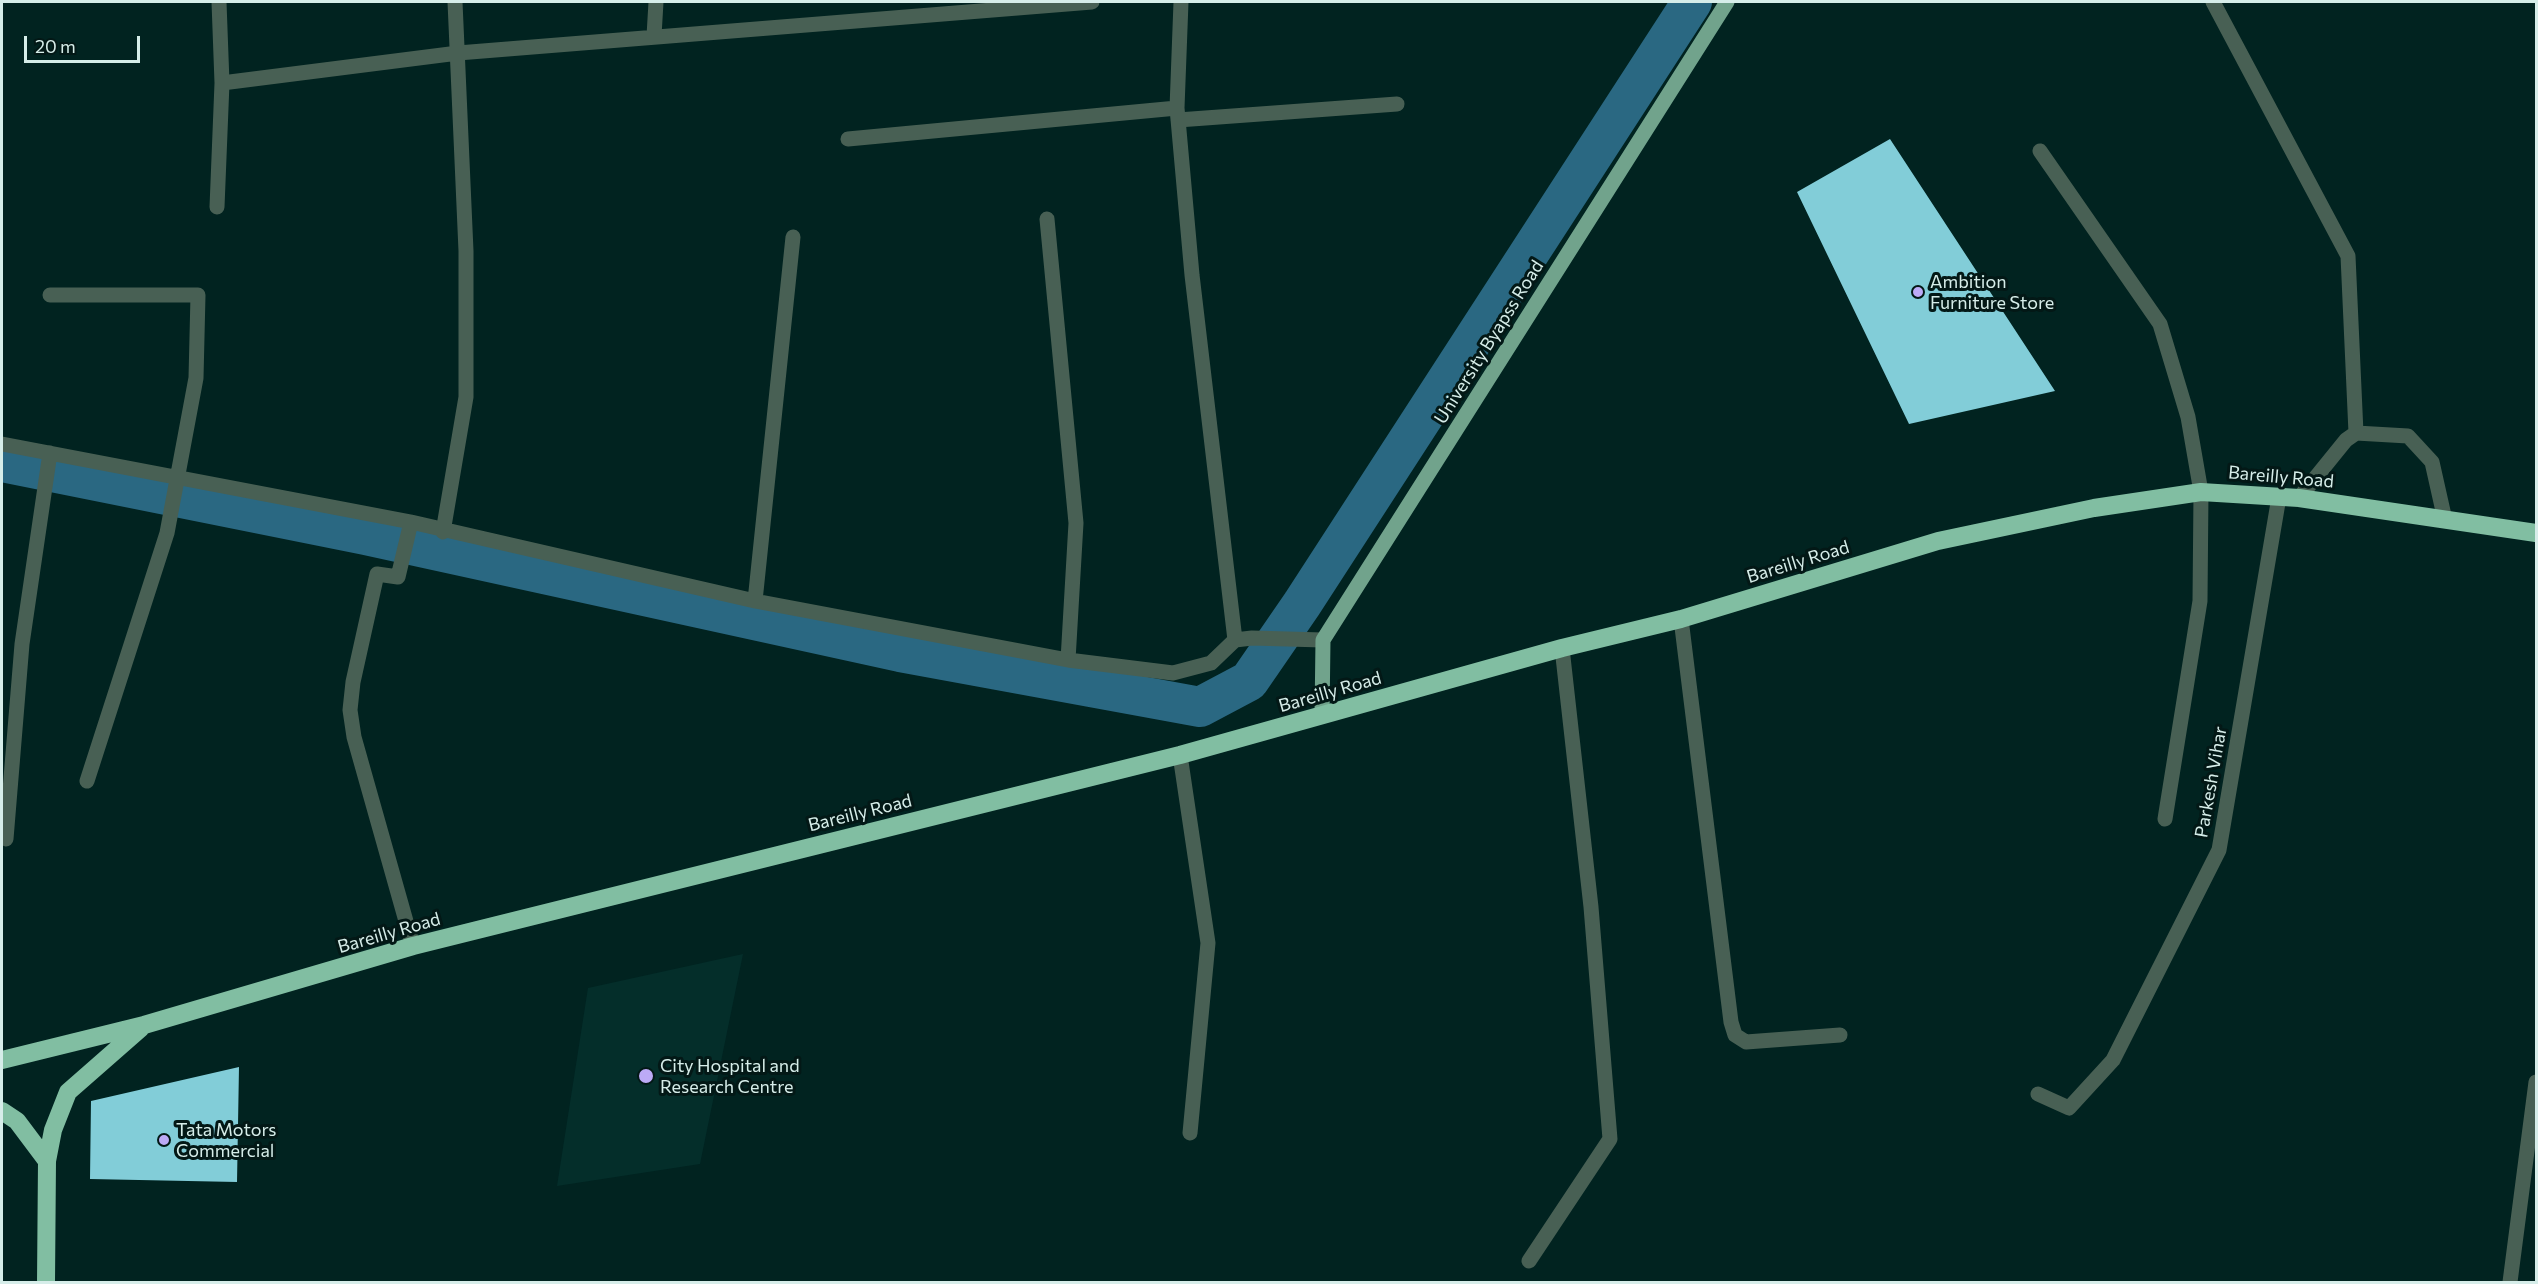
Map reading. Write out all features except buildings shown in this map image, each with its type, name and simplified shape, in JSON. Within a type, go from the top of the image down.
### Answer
[{"type":"highway","name":"Bareilly Road","points":[[2,1060],[144,1025],[413,946],[1180,755],[1562,648],[1681,619],[1938,540],[2094,508],[2201,492],[2300,498],[2536,533]]},
{"type":"highway","points":[[46,1282],[47,1161],[53,1130],[68,1092],[144,1025]]},
{"type":"highway","points":[[2,1111],[17,1121],[47,1161]]},
{"type":"main road","name":"University Byapss Road","points":[[1323,640],[1727,2]]},
{"type":"main road","points":[[1322,716],[1323,640]]},
{"type":"street","points":[[216,207],[222,82],[219,2]]},
{"type":"street","points":[[443,532],[466,397],[466,251],[455,2]]},
{"type":"street","points":[[654,36],[656,2]]},
{"type":"street","points":[[222,82],[458,53],[1092,2]]},
{"type":"street","points":[[1180,2],[1178,114],[1192,275],[1234,640]]},
{"type":"street","points":[[2213,2],[2348,256],[2356,433]]},
{"type":"street","points":[[848,139],[1178,114],[1397,105]]},
{"type":"street","points":[[2040,152],[2160,324],[2188,417],[2201,492],[2200,601],[2165,819]]},
{"type":"street","points":[[1047,219],[1076,523],[1068,660]]},
{"type":"street","points":[[755,601],[792,237]]},
{"type":"street","points":[[50,296],[198,295],[196,378],[168,533],[87,781]]},
{"type":"street","points":[[2300,498],[2346,440],[2356,433],[2408,436],[2432,462],[2445,520]]},
{"type":"street","points":[[2,444],[48,457],[175,485],[443,532],[755,601],[1068,660],[1173,673],[1211,663],[1234,640],[1252,638],[1323,640]]},
{"type":"street","points":[[6,839],[22,644],[48,457]]},
{"type":"street","name":"Parkesh Vihar","points":[[2038,1094],[2069,1108],[2114,1060],[2219,850],[2278,497]]},
{"type":"street","points":[[409,527],[398,577],[377,574],[353,682],[350,710],[354,737],[413,946]]},
{"type":"street","points":[[1681,619],[1731,1022],[1735,1035],[1746,1042],[1840,1035]]},
{"type":"street","points":[[1529,1260],[1610,1138],[1591,907],[1562,648]]},
{"type":"street","points":[[1180,755],[1208,943],[1190,1132]]},
{"type":"street","points":[[2510,1282],[2536,1082]]},
{"type":"shaded area","name":"City Hospital and Research Centre","points":[[743,954],[700,1164],[557,1186],[588,988]]},
{"type":"waterway","points":[[2,462],[365,535],[900,652],[1200,707],[1249,681],[1302,604],[1692,2]]},
{"type":"place","name":"Ambition Furniture Store","points":[[1918,292]]},
{"type":"place","name":"City Hospital and Research Centre","points":[[646,1076]]},
{"type":"place","name":"Tata Motors Commercial","points":[[164,1140]]}]
